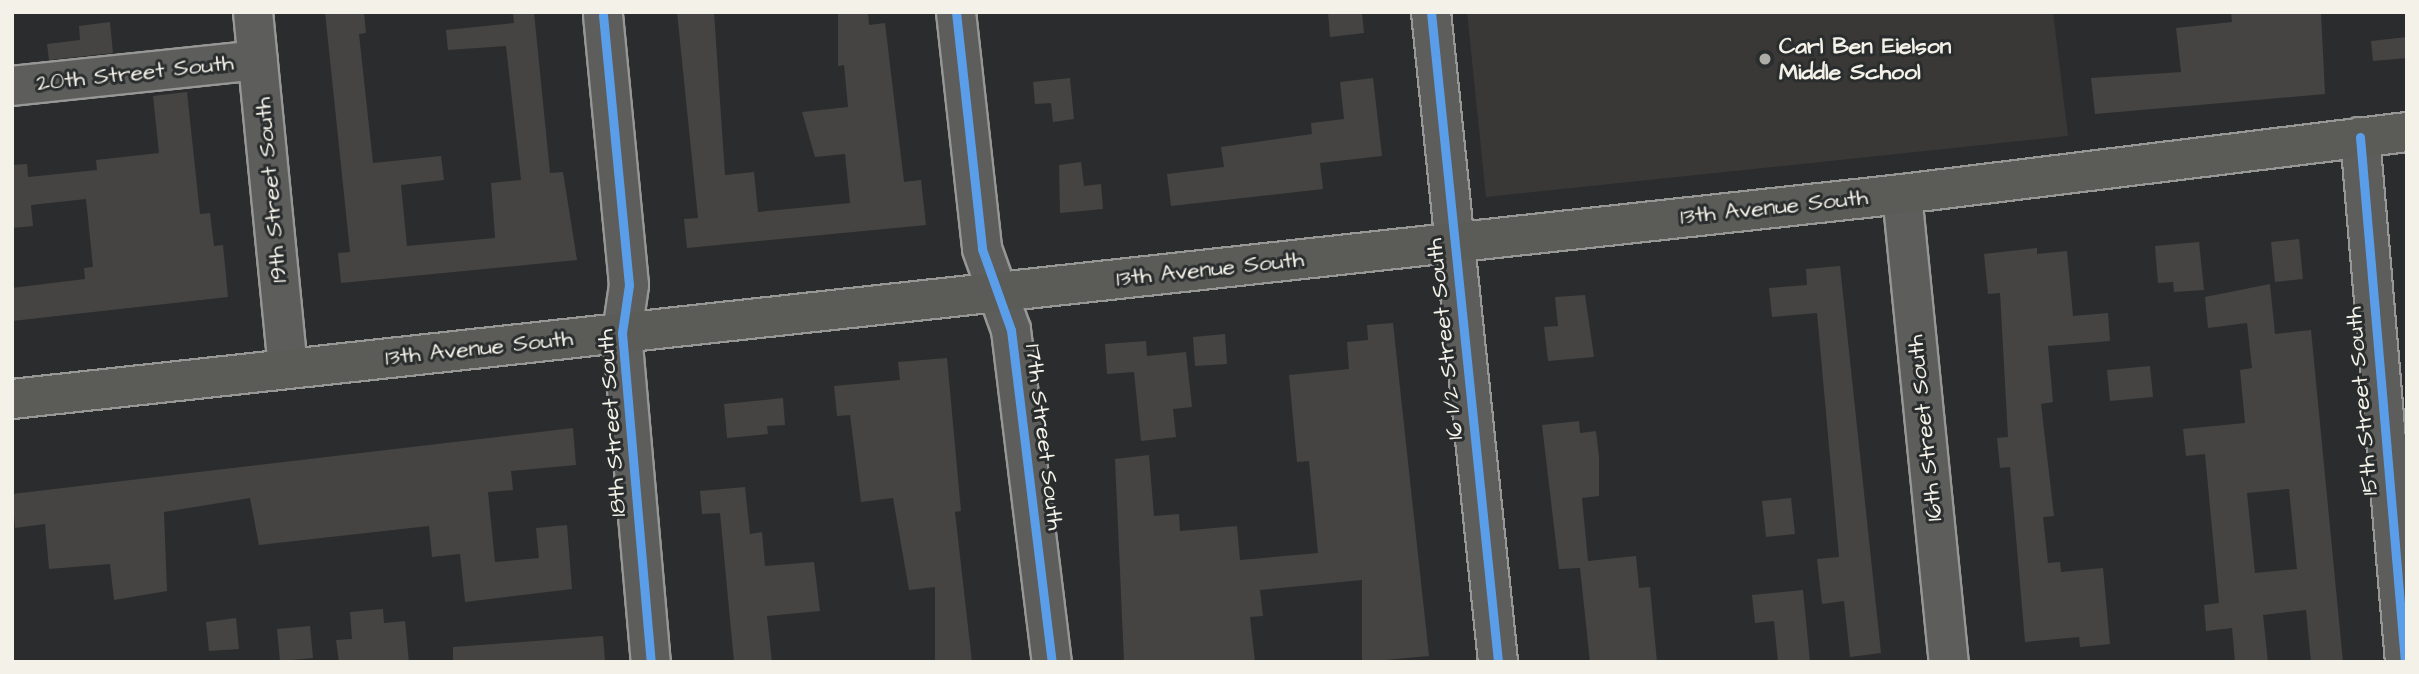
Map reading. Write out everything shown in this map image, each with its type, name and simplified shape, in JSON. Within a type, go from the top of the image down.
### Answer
[{"type":"main road","name":"13th Avenue South","points":[[12,399],[1902,194],[2407,132]]},
{"type":"street","name":"19th Street South","points":[[253,12],[288,368]]},
{"type":"street","name":"17th Street South","points":[[956,12],[982,249],[1011,330],[1052,662]]},
{"type":"street","name":"16 1/2 Street South","points":[[1431,12],[1498,662]]},
{"type":"street","name":"18th Street South","points":[[603,15],[629,285],[622,333],[651,662]]},
{"type":"street","name":"20th Street South","points":[[12,86],[258,60]]},
{"type":"street","name":"15th Street South","points":[[2360,137],[2405,662]]},
{"type":"street","name":"16th Street South","points":[[1902,194],[1949,662]]},
{"type":"shaded area","name":"Carl Ben Eielson Middle School","points":[[1467,12],[2053,12],[2068,136],[1486,197]]},
{"type":"building","points":[[325,12],[364,12],[366,33],[359,34],[373,163],[441,156],[444,180],[401,185],[407,246],[495,238],[491,183],[521,180],[506,46],[448,50],[446,30],[514,23],[513,12],[534,12],[550,173],[563,172],[577,260],[341,283],[338,253],[350,252]]},
{"type":"building","points":[[677,12],[714,12],[725,175],[754,172],[758,212],[850,203],[845,154],[815,157],[802,112],[848,107],[844,65],[838,66],[838,12],[868,12],[869,25],[885,23],[904,182],[921,180],[926,225],[687,248],[684,219],[698,218]]},
{"type":"building","points":[[1328,12],[1362,12],[1364,33],[1330,37]]},
{"type":"building","points":[[2231,12],[2321,12],[2325,94],[2095,114],[2091,78],[2181,72],[2176,28],[2232,22]]},
{"type":"building","points":[[110,22],[113,53],[49,60],[47,44],[80,40],[79,26]]},
{"type":"building","points":[[2407,37],[2407,58],[2373,61],[2371,41]]},
{"type":"building","points":[[1070,78],[1074,119],[1053,122],[1051,103],[1035,104],[1033,82]]},
{"type":"building","points":[[1373,78],[1382,156],[1320,163],[1323,189],[1171,206],[1167,174],[1224,167],[1221,147],[1312,134],[1311,123],[1344,119],[1340,82]]},
{"type":"building","points":[[187,92],[200,214],[210,213],[214,246],[223,245],[228,297],[12,321],[12,288],[85,279],[84,268],[93,267],[86,199],[31,205],[33,226],[12,228],[12,165],[27,164],[28,177],[97,170],[96,160],[159,153],[153,96]]},
{"type":"building","points":[[1081,162],[1084,186],[1101,184],[1103,209],[1060,213],[1059,165]]},
{"type":"building","points":[[2299,239],[2303,279],[2275,282],[2271,242]]},
{"type":"building","points":[[2199,242],[2204,290],[2174,292],[2173,282],[2158,283],[2155,246]]},
{"type":"building","points":[[2037,248],[2037,254],[2067,251],[2073,316],[2108,313],[2110,341],[2048,346],[2053,402],[2041,404],[2054,516],[2043,517],[2048,563],[2060,562],[2061,572],[2103,568],[2110,644],[2080,647],[2079,637],[2025,642],[2010,467],[2000,468],[1997,438],[2008,437],[2000,293],[1988,294],[1984,254]]},
{"type":"building","points":[[1840,266],[1881,653],[1850,657],[1844,601],[1822,604],[1817,559],[1839,557],[1817,313],[1772,317],[1769,288],[1807,285],[1806,269]]},
{"type":"building","points":[[2270,284],[2275,334],[2311,330],[2343,662],[2311,662],[2306,610],[2263,615],[2268,662],[2235,662],[2232,628],[2206,631],[2204,605],[2219,603],[2205,454],[2186,456],[2183,429],[2245,423],[2240,370],[2252,368],[2247,323],[2208,328],[2205,297]],"holes":[[[2289,489],[2297,569],[2255,573],[2247,493]]]},
{"type":"building","points":[[1585,295],[1594,357],[1548,361],[1544,327],[1558,326],[1555,297]]},
{"type":"building","points":[[1393,323],[1429,656],[1362,662],[1362,580],[1260,590],[1263,616],[1250,617],[1255,662],[1124,662],[1115,459],[1149,455],[1154,516],[1179,514],[1180,531],[1237,526],[1240,560],[1318,553],[1309,461],[1297,462],[1289,375],[1349,369],[1347,342],[1368,340],[1367,325]]},
{"type":"building","points":[[1225,334],[1227,364],[1195,366],[1193,337]]},
{"type":"building","points":[[1146,341],[1147,356],[1186,352],[1192,407],[1173,409],[1176,437],[1141,441],[1134,372],[1107,374],[1105,344]]},
{"type":"building","points":[[947,358],[961,511],[955,512],[972,662],[935,662],[935,587],[909,590],[893,498],[861,502],[850,415],[837,416],[834,386],[900,380],[898,362]]},
{"type":"building","points":[[2150,366],[2153,397],[2110,401],[2107,370]]},
{"type":"building","points":[[783,398],[785,425],[767,426],[768,434],[727,438],[724,404]]},
{"type":"building","points":[[1579,421],[1580,433],[1596,431],[1599,457],[1599,496],[1582,498],[1588,561],[1636,556],[1639,588],[1650,587],[1657,662],[1590,662],[1580,568],[1559,569],[1542,425]]},
{"type":"building","points":[[573,428],[576,465],[511,471],[513,490],[488,492],[495,562],[539,558],[536,528],[567,525],[572,589],[465,602],[460,554],[432,557],[429,526],[259,545],[250,498],[164,512],[167,591],[114,600],[110,564],[49,569],[45,524],[15,528],[12,494]]},
{"type":"building","points":[[745,487],[750,534],[762,532],[765,566],[814,562],[820,611],[767,616],[772,662],[734,662],[720,513],[702,514],[700,491]]},
{"type":"building","points":[[1791,498],[1795,534],[1766,537],[1762,501]]},
{"type":"building","points":[[1803,590],[1810,662],[1778,662],[1774,621],[1755,623],[1752,595]]},
{"type":"building","points":[[383,609],[384,623],[405,621],[409,662],[339,662],[336,640],[352,639],[350,612]]},
{"type":"building","points":[[236,618],[239,649],[209,651],[206,622]]},
{"type":"building","points":[[310,626],[313,658],[280,661],[277,629]]},
{"type":"building","points":[[603,636],[605,662],[453,662],[453,647]]},
{"type":"cycle path","points":[[956,12],[982,249],[1011,330],[1052,662]]},
{"type":"cycle path","points":[[1431,12],[1498,662]]},
{"type":"cycle path","points":[[603,15],[629,285],[622,333],[651,662]]},
{"type":"cycle path","points":[[2360,137],[2405,662]]},
{"type":"place","name":"Carl Ben Eielson Middle School","points":[[1765,59]]}]
